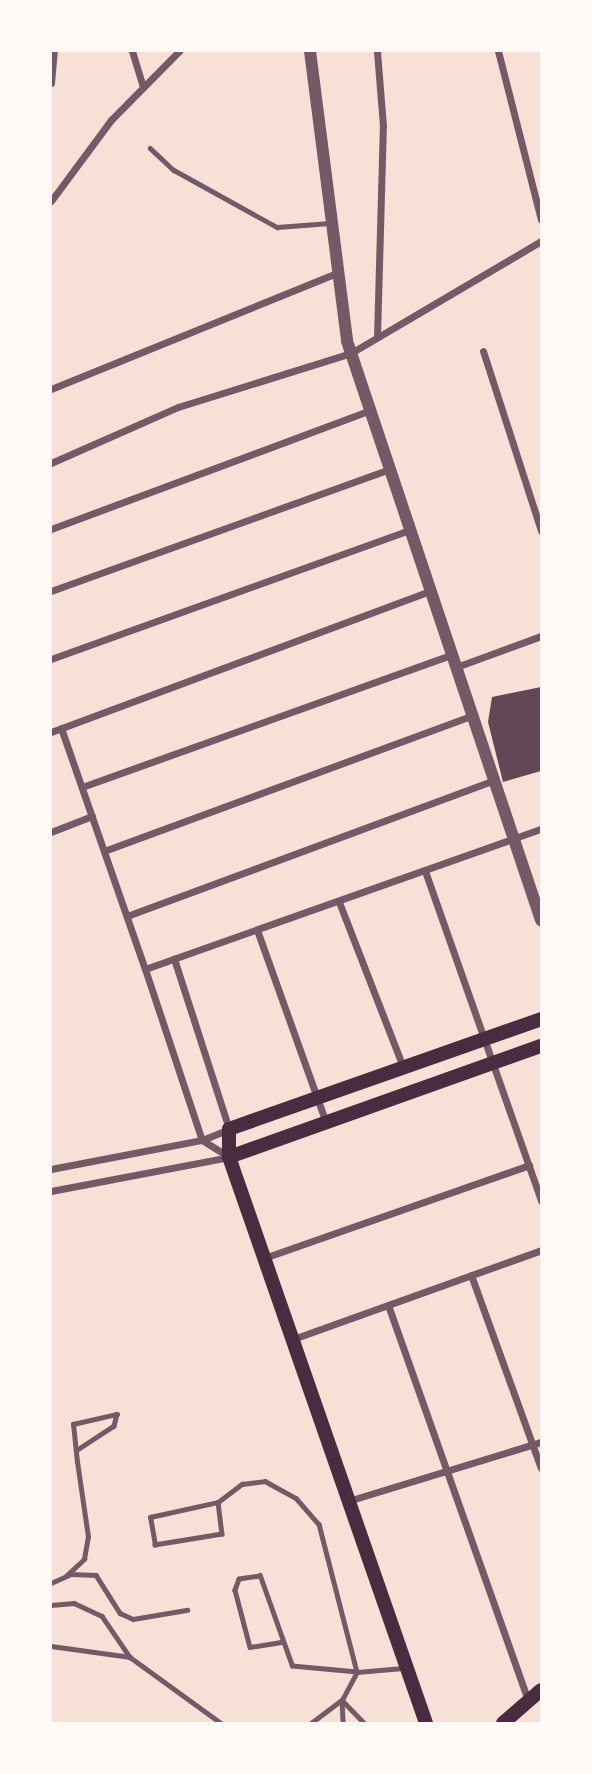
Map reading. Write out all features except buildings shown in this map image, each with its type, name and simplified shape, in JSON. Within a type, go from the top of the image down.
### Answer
[{"type":"main road","points":[[426,1723],[403,1668],[229,1157],[229,1129],[541,1019]]},
{"type":"main road","points":[[229,1157],[541,1046]]},
{"type":"main road","points":[[503,1723],[541,1690]]},
{"type":"street","points":[[51,83],[54,51]]},
{"type":"street","points":[[132,51],[143,87]]},
{"type":"street","points":[[51,201],[143,87],[179,51]]},
{"type":"street","points":[[310,51],[337,273],[351,353],[388,470],[457,660],[492,781],[515,838],[541,920]]},
{"type":"street","points":[[377,51],[383,126],[377,337]]},
{"type":"street","points":[[498,51],[541,220]]},
{"type":"street","points":[[51,463],[178,407],[351,353],[541,241]]},
{"type":"street","points":[[51,389],[337,273]]},
{"type":"street","points":[[483,351],[541,531]]},
{"type":"street","points":[[51,529],[369,411]]},
{"type":"street","points":[[51,592],[388,470]]},
{"type":"street","points":[[51,659],[409,530]]},
{"type":"street","points":[[51,732],[432,590]]},
{"type":"street","points":[[82,787],[457,660],[541,636]]},
{"type":"street","points":[[104,851],[473,715]]},
{"type":"street","points":[[61,728],[202,1140],[229,1157]]},
{"type":"street","points":[[127,916],[492,781]]},
{"type":"street","points":[[51,832],[92,816]]},
{"type":"street","points":[[145,969],[541,829]]},
{"type":"street","points":[[425,872],[541,1201]]},
{"type":"street","points":[[339,902],[403,1068]]},
{"type":"street","points":[[257,930],[326,1123]]},
{"type":"street","points":[[51,1169],[202,1140],[229,1129],[174,959]]},
{"type":"street","points":[[51,1191],[229,1157]]},
{"type":"street","points":[[264,1258],[529,1165]]},
{"type":"street","points":[[292,1339],[541,1250]]},
{"type":"street","points":[[471,1275],[541,1468]]},
{"type":"street","points":[[388,1304],[528,1702]]},
{"type":"street","points":[[347,1502],[541,1442]]},
{"type":"lane","points":[[150,148],[174,170],[277,227],[331,223]]},
{"type":"lane","points":[[51,1583],[65,1576],[84,1559],[88,1537],[72,1424],[117,1414],[114,1426],[76,1451]]},
{"type":"lane","points":[[218,1502],[222,1534],[155,1545],[150,1517],[218,1502],[242,1483],[265,1481],[296,1498],[319,1524],[357,1672],[341,1700],[311,1723]]},
{"type":"lane","points":[[65,1576],[96,1575],[120,1613],[133,1619],[187,1610]]},
{"type":"lane","points":[[281,1643],[250,1647],[235,1590],[239,1579],[260,1576],[281,1643],[292,1666],[357,1672],[403,1668]]},
{"type":"lane","points":[[51,1605],[75,1603],[102,1616],[130,1657],[221,1723]]},
{"type":"lane","points":[[51,1646],[130,1657]]},
{"type":"lane","points":[[341,1700],[343,1723]]},
{"type":"lane","points":[[341,1700],[364,1723]]}]
